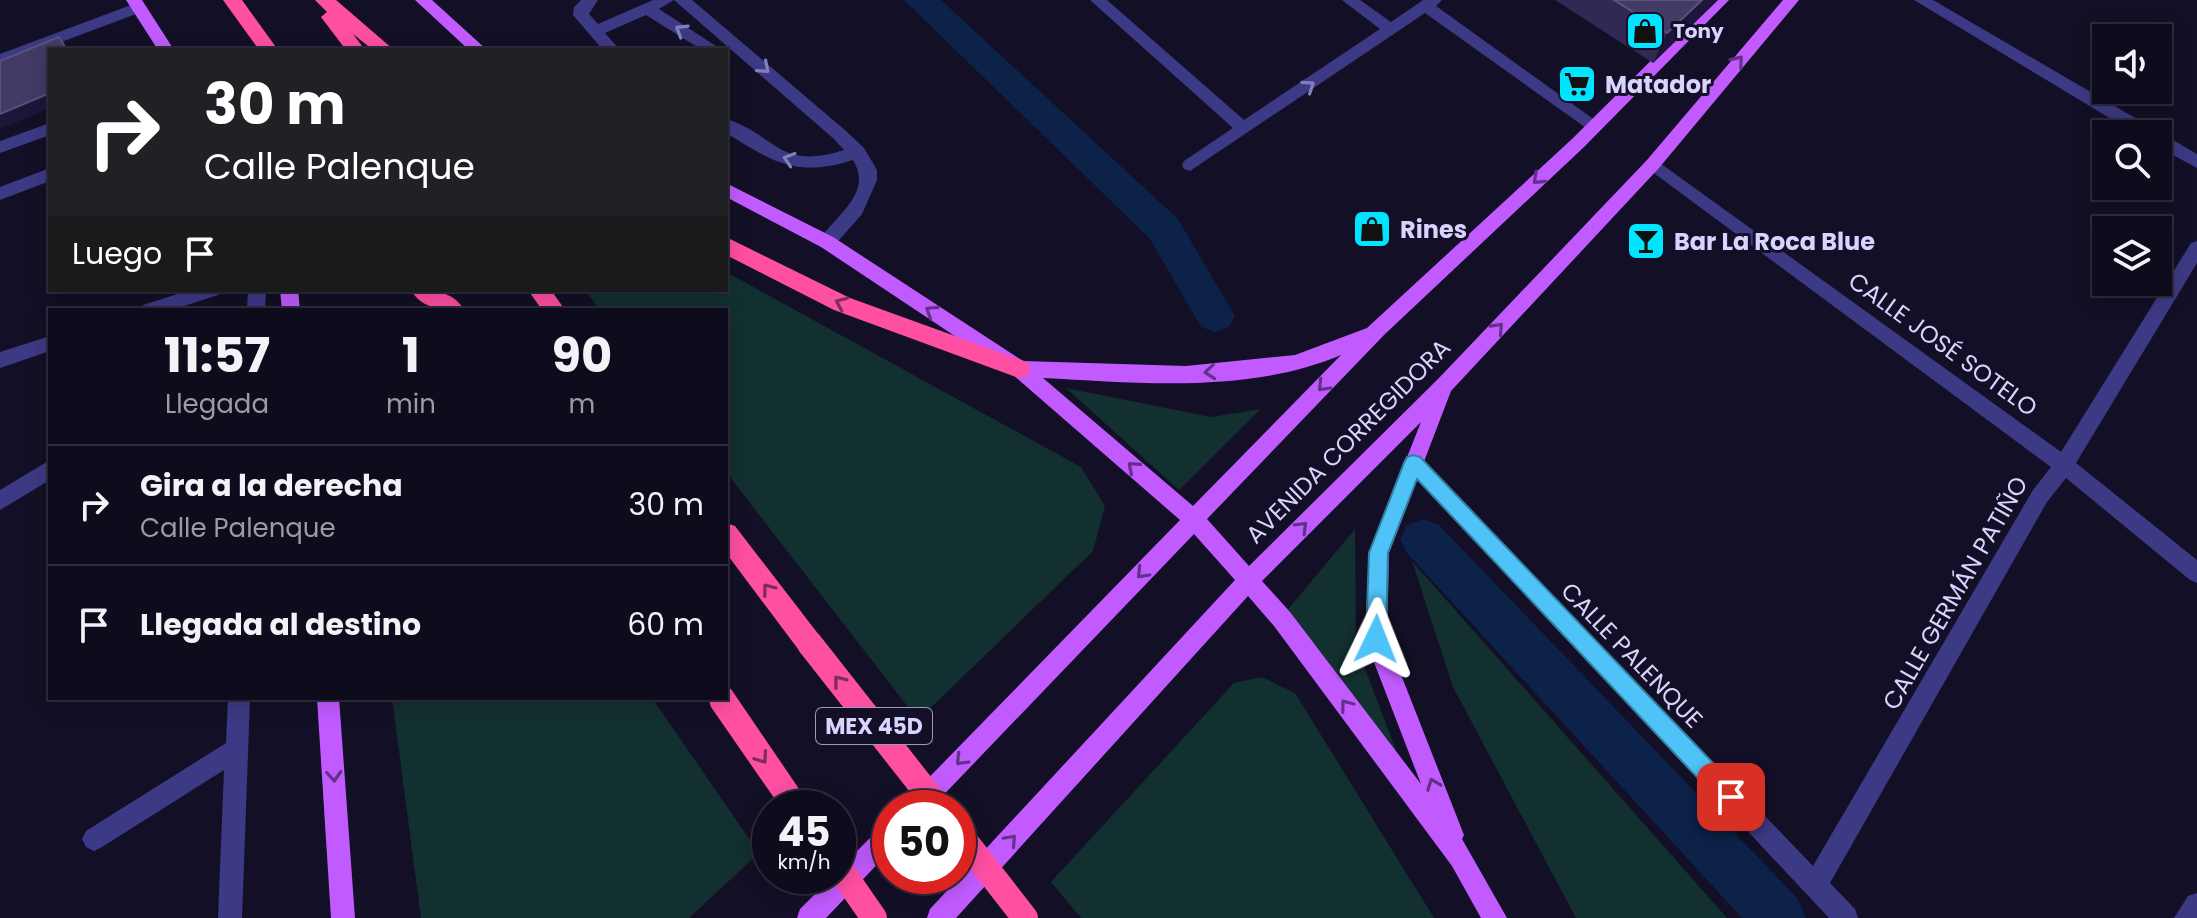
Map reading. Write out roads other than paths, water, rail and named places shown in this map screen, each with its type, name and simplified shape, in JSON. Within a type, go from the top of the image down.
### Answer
[{"type":"highway","points":[[232,0],[268,48]]},
{"type":"highway","points":[[317,0],[354,48]]},
{"type":"highway","points":[[324,0],[383,48]]},
{"type":"highway","points":[[728,246],[842,304],[1019,369]]},
{"type":"highway","points":[[425,292],[450,308]]},
{"type":"highway","name":"MEX 45D","points":[[728,537],[925,790]]},
{"type":"highway","points":[[724,703],[785,790]]},
{"type":"highway","points":[[976,855],[1025,918]]},
{"type":"highway","points":[[856,892],[874,918]]},
{"type":"main road","points":[[423,0],[477,48]]},
{"type":"main road","points":[[932,790],[1377,330],[1595,126],[1721,0]]},
{"type":"main road","name":"AVENIDA CORREGIDORA","points":[[939,918],[1247,582],[1445,385],[1653,164],[1791,0]]},
{"type":"main road","points":[[136,3],[165,48]]},
{"type":"main road","points":[[728,190],[827,242],[1019,369],[1194,519],[1282,619],[1461,857],[1495,918]]},
{"type":"main road","points":[[1019,369],[1169,376],[1288,365],[1377,330]]},
{"type":"main road","points":[[1445,385],[1379,553],[1376,639],[1461,857]]},
{"type":"main road","points":[[328,700],[343,918]]},
{"type":"main road","points":[[809,918],[872,853]]},
{"type":"street","points":[[590,0],[582,7],[581,15],[610,48]]},
{"type":"street","points":[[595,31],[667,0]]},
{"type":"street","points":[[682,0],[858,152],[868,171],[864,197],[827,242]]},
{"type":"street","points":[[1098,0],[1244,129]]},
{"type":"street","points":[[1350,0],[1391,30]]},
{"type":"street","points":[[1922,0],[2125,120]]},
{"type":"street","points":[[0,60],[136,3]]},
{"type":"street","points":[[1190,165],[1430,3],[1595,126]]},
{"type":"street","points":[[647,9],[711,48]]},
{"type":"street","points":[[728,126],[788,162],[824,164],[858,152]]},
{"type":"street","points":[[0,147],[48,130]]},
{"type":"street","points":[[2172,147],[2197,162]]},
{"type":"street","name":"CALLE JOSÉ SOTELO","points":[[1653,164],[2064,465],[2197,573]]},
{"type":"street","points":[[0,194],[48,175]]},
{"type":"street","name":"CALLE GERMÁN PATIÑO","points":[[1815,886],[2040,496],[2064,465],[2197,248]]},
{"type":"street","points":[[156,308],[206,292]]},
{"type":"street","points":[[0,360],[48,344]]},
{"type":"street","name":"CALLE PALENQUE","points":[[1413,463],[1846,918]]},
{"type":"street","points":[[0,501],[48,470]]},
{"type":"street","points":[[230,918],[239,700]]},
{"type":"street","points":[[94,839],[237,749]]},
{"type":"street","points":[[2186,918],[2197,905]]},
{"type":"waterway","points":[[921,0],[1164,229],[1215,316]]},
{"type":"waterway","points":[[1423,539],[1779,918]]},
{"type":"place","name":"Tony","points":[[1645,31]]},
{"type":"place","name":"Matador","points":[[1577,84]]},
{"type":"place","name":"Rines","points":[[1372,229]]},
{"type":"place","name":"Bar La Roca Blue","points":[[1646,241]]}]
